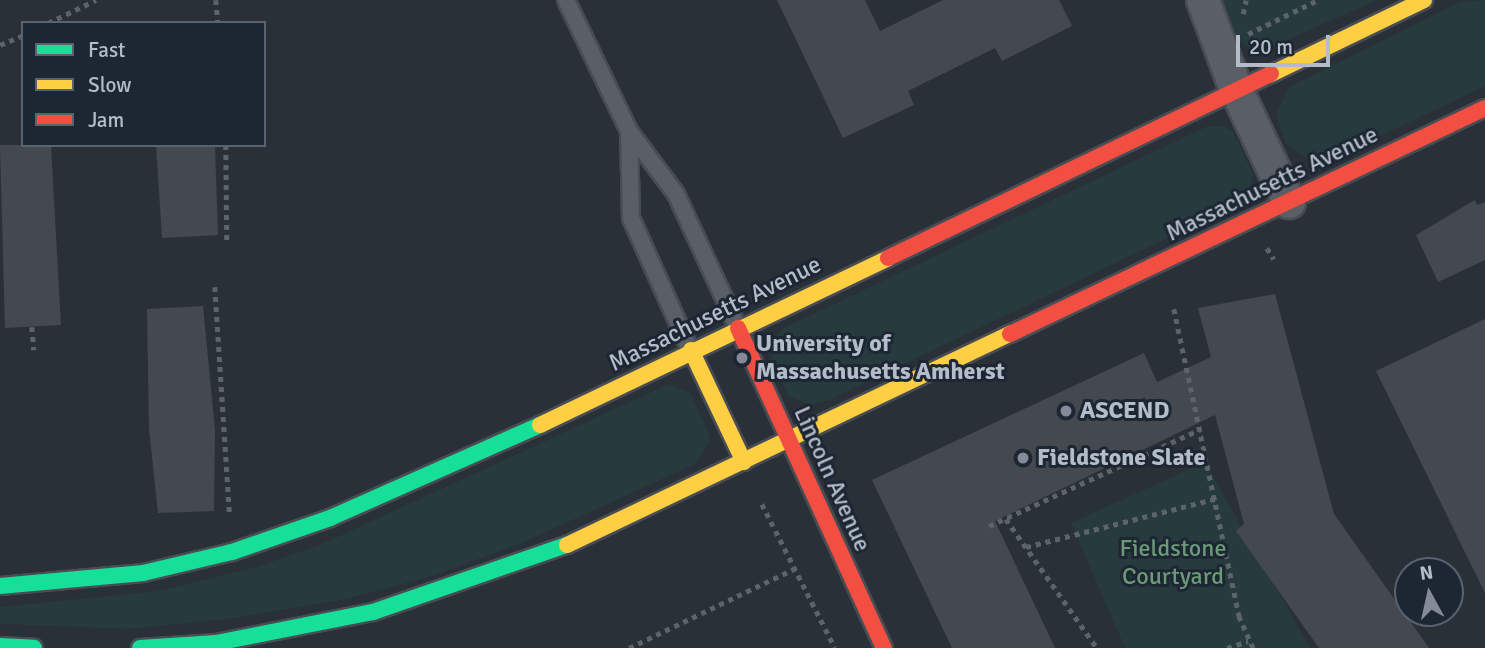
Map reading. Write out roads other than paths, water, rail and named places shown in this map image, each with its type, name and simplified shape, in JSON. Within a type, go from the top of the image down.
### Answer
[{"type":"main road","name":"Massachusetts Avenue","points":[[0,586],[144,573],[294,533],[509,440],[691,350],[1424,0]]},
{"type":"main road","name":"Massachusetts Avenue","points":[[140,648],[215,645],[373,612],[464,586],[590,536],[1485,108]]},
{"type":"main road","name":"Lincoln Avenue","points":[[738,328],[787,441],[884,648]]},
{"type":"main road","points":[[691,350],[744,462]]},
{"type":"main road","points":[[0,646],[34,648]]},
{"type":"street","points":[[1203,0],[1236,89],[1289,202]]},
{"type":"lane","points":[[566,0],[629,131],[676,194],[738,328]]},
{"type":"lane","points":[[629,131],[631,218],[691,350]]},
{"type":"place","name":"University of Massachusetts Amherst","points":[[742,358]]},
{"type":"place","name":"ASCEND","points":[[1066,411]]},
{"type":"place","name":"Fieldstone Slate","points":[[1023,458]]},
{"type":"park label","name":"Fieldstone Courtyard","points":[[1173,563]]}]
